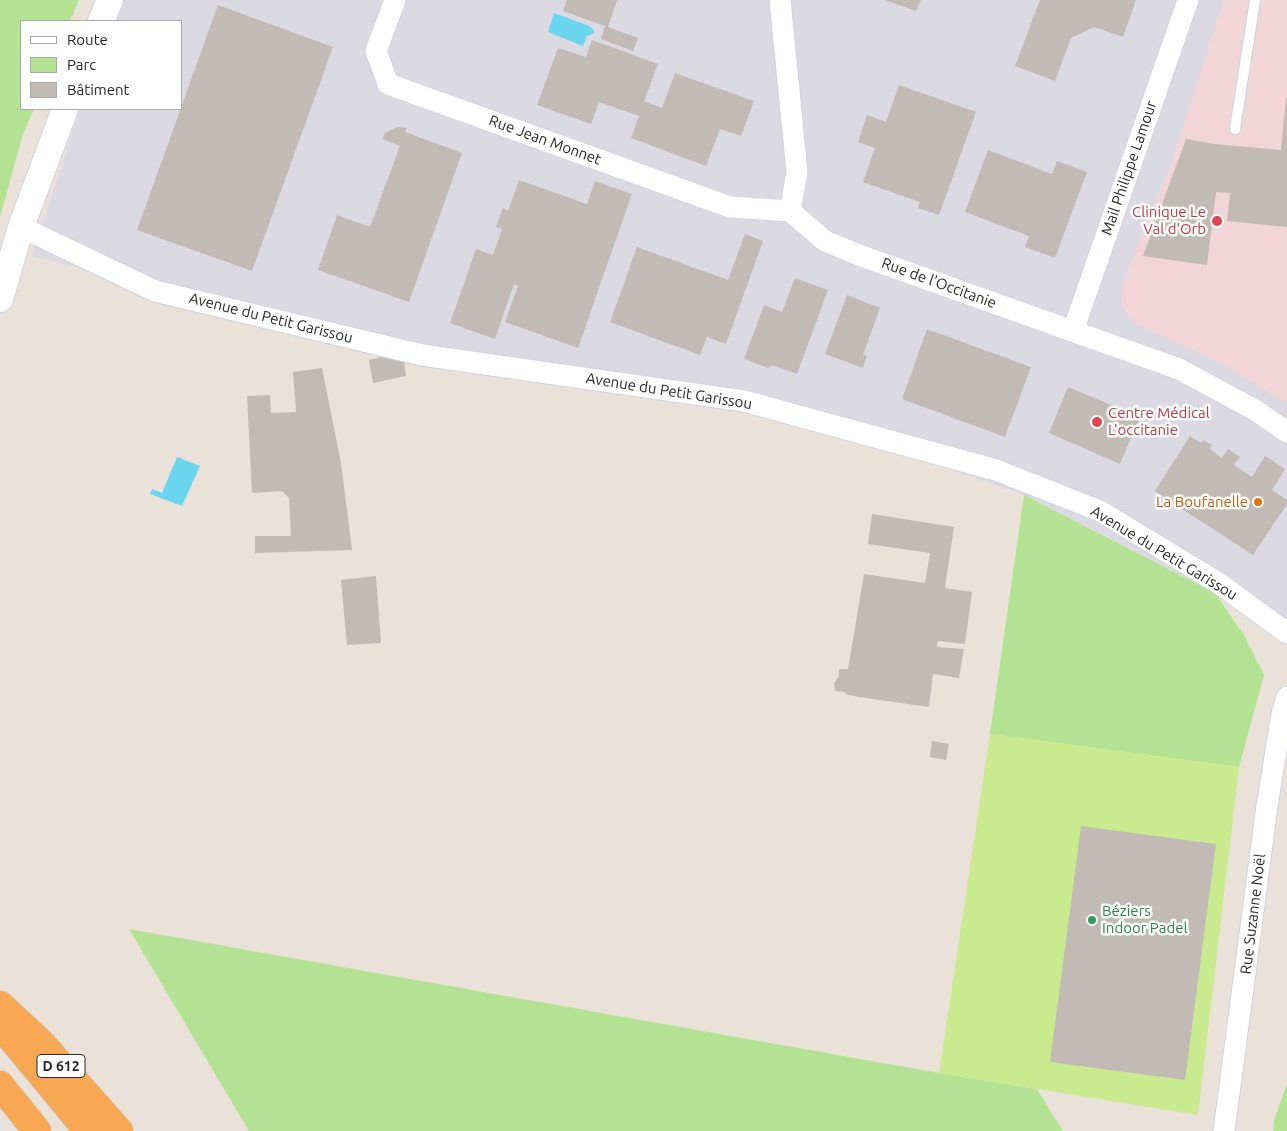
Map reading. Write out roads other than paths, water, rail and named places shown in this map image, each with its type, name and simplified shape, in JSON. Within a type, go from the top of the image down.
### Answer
[{"type":"highway","name":"D 612","points":[[0,1005],[42,1044],[119,1131]]},
{"type":"highway","name":"D 612","points":[[0,1024],[88,1131]]},
{"type":"highway","points":[[0,1085],[37,1131]]},
{"type":"street","points":[[101,20],[110,0]]},
{"type":"street","name":"Rue Jean Monnet","points":[[394,0],[376,51],[388,84],[730,206],[790,210]]},
{"type":"street","points":[[780,0],[797,172],[790,210]]},
{"type":"street","name":"Mail Philippe Lamour","points":[[1072,331],[1187,2]]},
{"type":"street","points":[[0,299],[21,227],[65,110]]},
{"type":"street","name":"Rue de l'Occitanie","points":[[790,210],[825,241],[1179,369],[1254,410],[1287,432]]},
{"type":"street","name":"Avenue du Petit Garissou","points":[[21,227],[165,293],[422,355],[744,401],[996,470],[1100,512],[1220,584],[1287,633]]},
{"type":"street","name":"Rue Suzanne Noël","points":[[1224,1131],[1268,797],[1282,714],[1287,697]]},
{"type":"lane","points":[[1235,129],[1254,0]]},
{"type":"water","points":[[554,13],[589,26],[594,30],[594,33],[587,36],[583,46],[548,32]]},
{"type":"water","points":[[177,457],[200,466],[182,506],[150,494],[152,489],[162,493]]},
{"type":"place","name":"Clinique Le Val d'Orb","points":[[1217,221]]},
{"type":"place","name":"Centre Médical L'occitanie","points":[[1097,422]]},
{"type":"place","name":"La Boufanelle","points":[[1258,502]]},
{"type":"place","name":"Béziers Indoor Padel","points":[[1092,920]]}]
